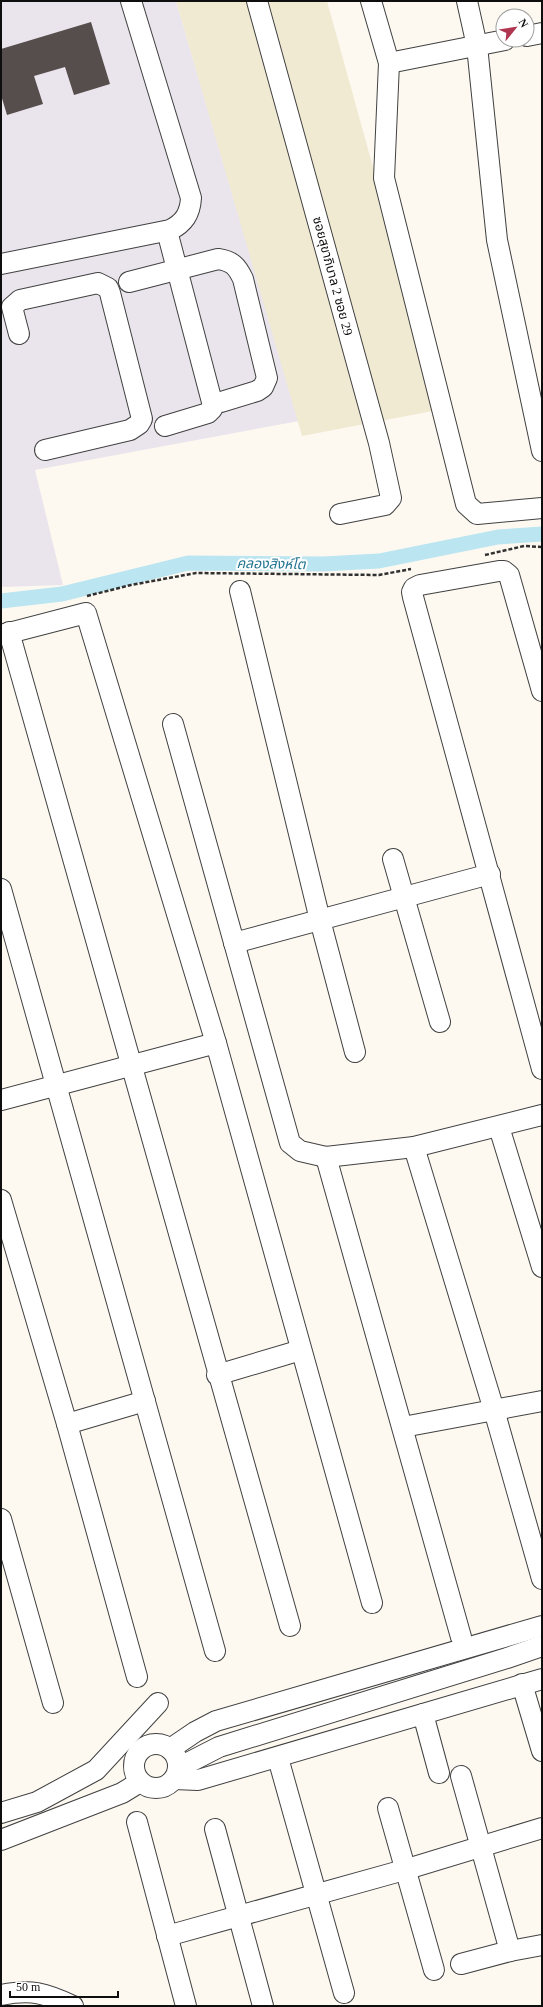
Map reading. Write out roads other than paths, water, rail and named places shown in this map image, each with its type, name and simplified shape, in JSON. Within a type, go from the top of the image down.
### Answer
[{"type":"street","points":[[131,1],[191,198],[190,209],[187,215],[177,226],[171,249],[212,402],[212,409],[208,413],[165,426]]},
{"type":"street","name":"ซอยสุขาภิบาล 2 ซอย 29","points":[[257,1],[379,443],[391,498],[385,506],[340,514]]},
{"type":"street","points":[[371,1],[389,63],[384,178],[466,504],[477,514],[542,508]]},
{"type":"street","points":[[467,1],[476,46],[497,240],[542,451]]},
{"type":"street","points":[[389,63],[495,42]]},
{"type":"street","points":[[129,282],[171,249]]},
{"type":"street","points":[[1,264],[171,249],[230,261],[238,268],[243,279],[267,378],[263,387],[257,391],[221,402]]},
{"type":"street","points":[[19,334],[12,307],[20,300],[58,285],[98,284],[108,288],[142,419],[139,424],[130,430],[45,450]]},
{"type":"street","points":[[542,691],[509,575],[504,571],[499,571],[420,585],[414,588],[412,592],[413,597],[490,874],[542,1069]]},
{"type":"street","points":[[240,591],[320,920],[355,1052]]},
{"type":"street","points":[[290,1626],[217,1374],[131,1067],[5,634],[86,613],[216,1043],[300,1350],[372,1603]]},
{"type":"street","points":[[173,724],[290,1143],[300,1151],[326,1157],[414,1148],[542,1115]]},
{"type":"street","points":[[393,859],[440,1022]]},
{"type":"street","points":[[234,943],[490,874]]},
{"type":"street","points":[[1,888],[214,1651]]},
{"type":"street","points":[[1,1100],[131,1067],[216,1043]]},
{"type":"street","points":[[499,1127],[542,1267]]},
{"type":"street","points":[[414,1148],[494,1410],[542,1579]]},
{"type":"street","points":[[326,1157],[461,1637]]},
{"type":"street","points":[[1,1200],[67,1424],[137,1677]]},
{"type":"street","points":[[217,1374],[300,1350]]},
{"type":"street","points":[[67,1424],[145,1401]]},
{"type":"street","points":[[403,1427],[542,1401]]},
{"type":"street","points":[[1,1519],[5,1550],[53,1703]]},
{"type":"street","points":[[170,1749],[195,1732],[216,1721],[542,1626]]},
{"type":"street","points":[[176,1773],[177,1760],[170,1749],[161,1744],[145,1746],[139,1750],[135,1757],[133,1765],[134,1773],[140,1782],[150,1788],[158,1789],[166,1787],[176,1773],[219,1747],[542,1646]]},
{"type":"street","points":[[445,1655],[451,1675]]},
{"type":"street","points":[[176,1773],[198,1780],[278,1758],[542,1679]]},
{"type":"street","points":[[522,1684],[542,1751]]},
{"type":"street","points":[[1,1813],[38,1802],[96,1770],[158,1703]]},
{"type":"street","points":[[254,1710],[261,1734]]},
{"type":"street","points":[[423,1714],[439,1773]]},
{"type":"street","points":[[278,1758],[344,1993]]},
{"type":"street","points":[[461,1776],[510,1951]]},
{"type":"street","points":[[1,1840],[122,1793],[140,1782]]},
{"type":"street","points":[[388,1808],[404,1870],[434,1970]]},
{"type":"street","points":[[137,1822],[186,2006]]},
{"type":"street","points":[[167,1936],[404,1870],[542,1828]]},
{"type":"street","points":[[215,1829],[263,2006]]},
{"type":"street","points":[[461,1964],[510,1951],[542,1945]]},
{"type":"street","points":[[1,1995],[22,1991],[49,1995],[73,2006]]},
{"type":"waterway","name":"คลองสิงห์โต","points":[[1,601],[62,594],[188,563],[323,564],[379,561],[498,537],[542,534]]}]
